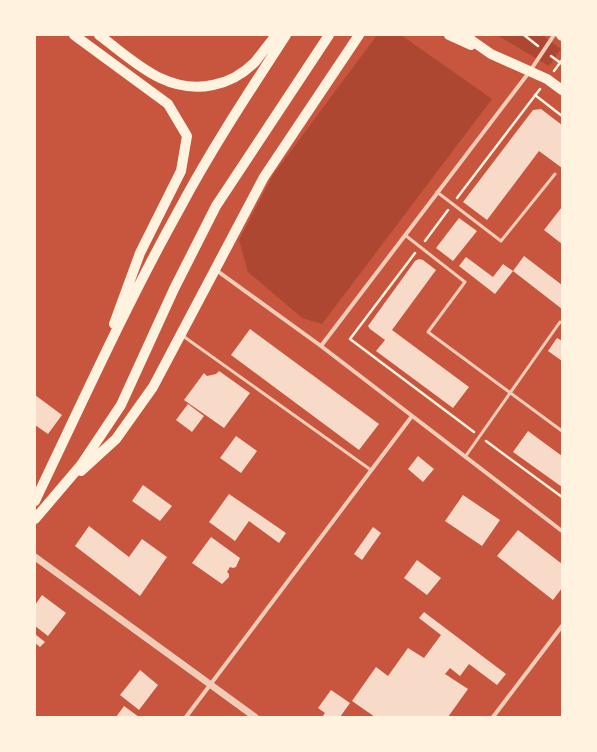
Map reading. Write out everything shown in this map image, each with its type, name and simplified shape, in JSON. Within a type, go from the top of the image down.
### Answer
[{"type":"main road","points":[[35,501],[89,389],[103,356],[140,253],[180,171],[187,136],[168,104],[74,35]]},
{"type":"main road","points":[[99,35],[164,81],[181,87],[200,88],[224,83],[238,76],[254,62],[276,35]]},
{"type":"main road","points":[[103,356],[180,208],[224,131],[286,35]]},
{"type":"main road","points":[[35,519],[81,465],[121,405],[174,288],[216,206],[329,35]]},
{"type":"main road","points":[[59,491],[116,439],[153,387],[182,335],[264,177],[359,35]]},
{"type":"main road","points":[[449,35],[547,79],[562,90]]},
{"type":"main road","points":[[464,35],[491,54]]},
{"type":"street","points":[[321,346],[530,71],[554,35]]},
{"type":"street","points":[[216,269],[321,346],[562,531]]},
{"type":"street","points":[[186,717],[412,416]]},
{"type":"street","points":[[35,557],[255,717]]},
{"type":"street","points":[[493,717],[562,626]]},
{"type":"lane","points":[[437,192],[501,242],[555,174]]},
{"type":"lane","points":[[405,235],[465,282],[428,332],[562,431]]},
{"type":"lane","points":[[465,457],[560,322],[562,323]]},
{"type":"lane","points":[[182,335],[371,470]]},
{"type":"path","points":[[553,57],[562,64]]},
{"type":"path","points":[[535,95],[562,116]]},
{"type":"shaded area","points":[[377,35],[401,35],[492,99],[322,324],[302,318],[248,272],[239,240],[273,175]]},
{"type":"shaded area","points":[[497,35],[542,35],[561,49],[549,66]]},
{"type":"building","points":[[541,109],[562,125],[562,168],[539,151],[487,220],[463,202],[533,110]]},
{"type":"building","points":[[562,207],[562,244],[544,230]]},
{"type":"building","points":[[459,218],[477,231],[453,261],[436,248]]},
{"type":"building","points":[[524,256],[562,285],[562,309],[513,271]]},
{"type":"building","points":[[466,257],[493,277],[503,264],[513,271],[495,294],[459,266]]},
{"type":"building","points":[[419,259],[423,260],[436,270],[392,330],[469,387],[453,408],[376,351],[385,340],[368,326],[415,261]]},
{"type":"building","points":[[250,329],[379,424],[359,450],[231,355]]},
{"type":"building","points":[[557,338],[562,341],[562,361],[548,351]]},
{"type":"building","points":[[219,371],[250,393],[224,428],[184,400],[204,373],[207,376],[216,374]]},
{"type":"building","points":[[35,395],[62,415],[48,434],[35,425]]},
{"type":"building","points":[[188,404],[204,416],[192,432],[176,420]]},
{"type":"building","points":[[528,431],[562,456],[562,487],[513,452]]},
{"type":"building","points":[[236,436],[257,451],[241,473],[220,458]]},
{"type":"building","points":[[418,456],[434,469],[423,482],[408,469]]},
{"type":"building","points":[[143,485],[172,506],[160,521],[132,501]]},
{"type":"building","points":[[229,494],[286,533],[279,543],[249,521],[235,541],[209,522]]},
{"type":"building","points":[[463,495],[500,520],[482,546],[445,521]]},
{"type":"building","points":[[89,526],[129,557],[142,539],[167,557],[140,596],[75,546]]},
{"type":"building","points":[[373,527],[381,533],[362,560],[354,554]]},
{"type":"building","points":[[518,530],[562,564],[562,588],[553,600],[497,556]]},
{"type":"building","points":[[211,537],[240,558],[236,567],[230,567],[227,572],[229,577],[222,584],[192,563]]},
{"type":"building","points":[[417,560],[441,578],[427,595],[404,578]]},
{"type":"building","points":[[42,595],[66,613],[48,636],[35,626],[35,605]]},
{"type":"building","points":[[424,612],[506,674],[497,685],[469,664],[460,676],[450,668],[445,674],[468,689],[448,717],[375,717],[352,701],[376,667],[388,676],[408,648],[424,658],[441,635],[419,618]]},
{"type":"building","points":[[35,634],[45,642],[40,647],[35,643]]},
{"type":"building","points":[[140,670],[158,685],[139,710],[120,695]]},
{"type":"building","points":[[331,690],[350,703],[340,717],[322,717],[325,713],[318,708]]},
{"type":"building","points":[[124,706],[139,717],[116,717]]}]
